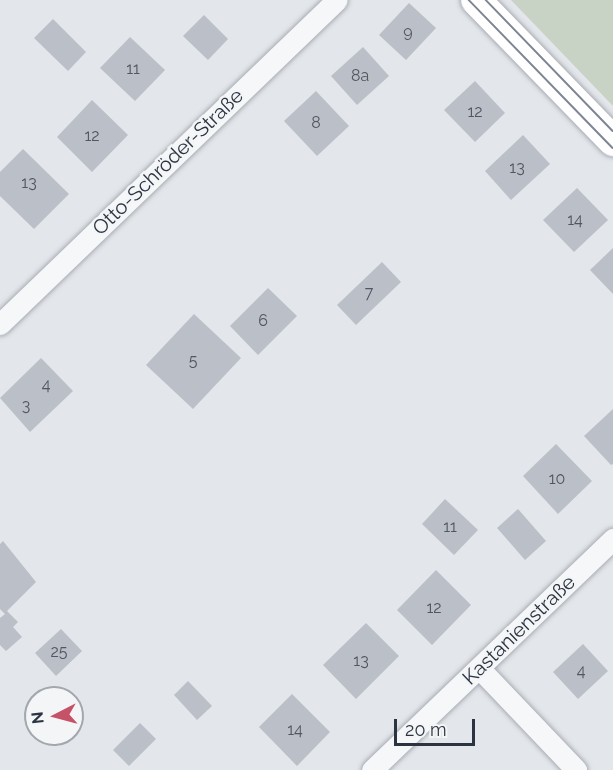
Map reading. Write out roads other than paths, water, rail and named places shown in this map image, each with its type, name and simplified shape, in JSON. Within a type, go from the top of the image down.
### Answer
[{"type":"street","name":"Otto-Schröder-Straße","points":[[0,324],[337,0]]},
{"type":"street","points":[[476,0],[613,141]]},
{"type":"street","name":"Kastanienstraße","points":[[372,770],[613,539]]},
{"type":"street","points":[[479,668],[576,770]]},
{"type":"tram line","points":[[469,0],[613,148]]},
{"type":"tram line","points":[[486,0],[613,131]]}]
